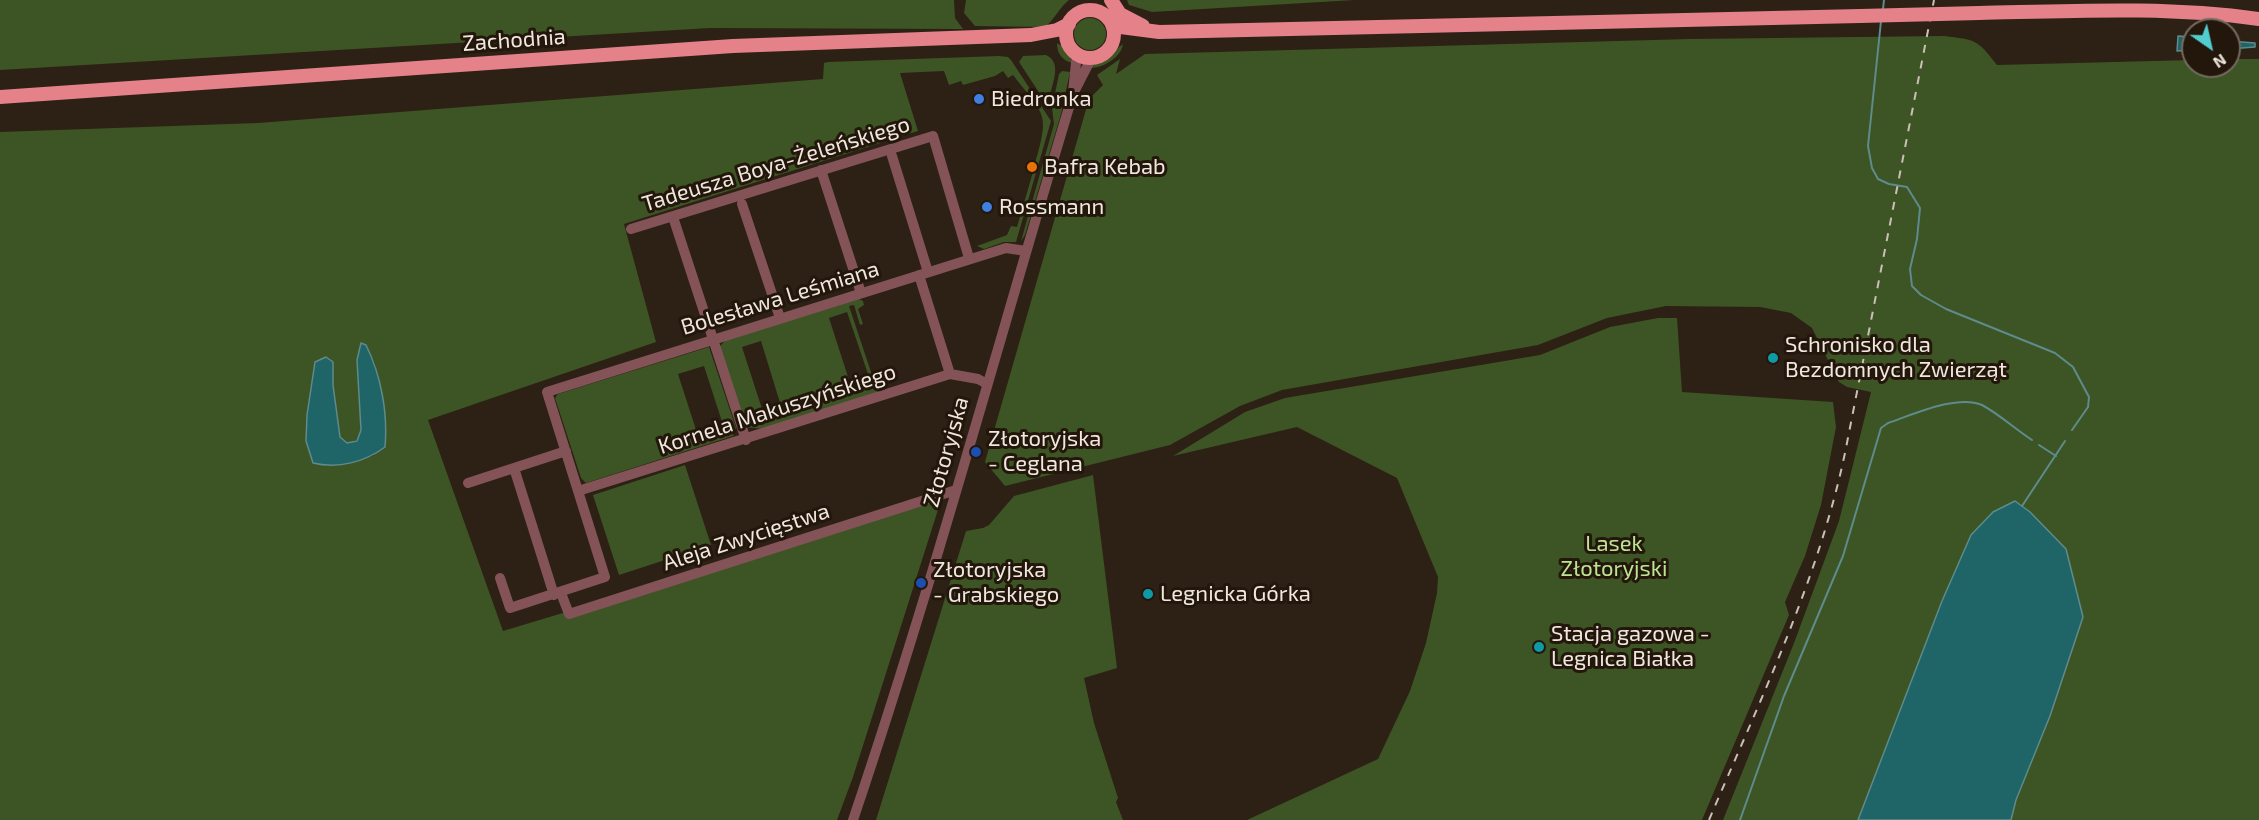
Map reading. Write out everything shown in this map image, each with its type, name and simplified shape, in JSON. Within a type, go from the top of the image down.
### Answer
[{"type":"main road","points":[[1104,0],[1114,34],[1112,44]]},
{"type":"main road","points":[[1110,0],[1123,17],[1159,32]]},
{"type":"main road","points":[[1159,32],[1125,38],[1112,44],[1104,53],[1092,57],[1073,48],[1067,33],[1069,24],[1078,14],[1092,5],[1109,21],[1123,29],[1159,32],[2110,10],[2202,12],[2259,19]]},
{"type":"main road","name":"Zachodnia","points":[[0,97],[733,46],[1031,35],[1069,24]]},
{"type":"main road","name":"Zachodnia","points":[[1031,35],[1073,48]]},
{"type":"street","name":"Złotoryjska","points":[[1072,94],[1073,48]]},
{"type":"street","name":"Złotoryjska","points":[[853,820],[890,713],[1072,94],[1092,57]]},
{"type":"street","name":"Tadeusza Boya-Żeleńskiego","points":[[631,229],[933,136],[969,258]]},
{"type":"street","points":[[892,156],[950,374]]},
{"type":"street","points":[[821,170],[861,293]]},
{"type":"street","points":[[742,204],[780,318]]},
{"type":"street","points":[[674,217],[746,440]]},
{"type":"street","name":"Bolesława Leśmiana","points":[[566,451],[547,392],[969,258],[1006,248],[1026,251]]},
{"type":"street","name":"Kornela Makuszyńskiego","points":[[578,491],[950,374],[978,379],[987,384]]},
{"type":"street","points":[[468,483],[566,451],[605,577],[510,608],[500,578]]},
{"type":"street","points":[[514,468],[557,594]]},
{"type":"street","name":"Aleja Zwycięstwa","points":[[557,594],[569,614],[956,490]]},
{"type":"green space","points":[[0,0],[954,0],[955,18],[963,29],[710,28],[0,70]]},
{"type":"green space","points":[[966,0],[1069,0],[1045,27],[975,26],[964,13]]},
{"type":"green space","points":[[1127,0],[1355,0],[1152,12],[1129,5]]},
{"type":"green space","points":[[1090,18],[1101,23],[1106,34],[1101,45],[1090,50],[1079,45],[1074,34],[1079,23]]},
{"type":"green space","points":[[1944,36],[1975,42],[1997,65],[2181,60],[2181,78],[2241,78],[2241,59],[2259,59],[2259,820],[2011,820],[2016,800],[1942,601],[1858,820],[1723,820],[1794,643],[1839,521],[1871,392],[1847,387],[1839,382],[1812,328],[1791,313],[1760,307],[1666,306],[1607,318],[1538,345],[1282,390],[1240,406],[1170,445],[1005,486],[985,462],[1089,99],[1103,85],[1097,75],[1120,59],[1116,74],[1145,54],[1689,39]]},
{"type":"green space","points":[[1057,43],[1067,51],[1072,63],[1061,56]]},
{"type":"green space","points":[[1123,44],[1119,54],[1110,62],[1099,67],[1088,68],[1108,56]]},
{"type":"green space","points":[[1046,55],[1054,62],[1055,73],[1050,95],[1046,98],[1042,97],[1019,62],[1023,56]]},
{"type":"green space","points":[[1008,57],[1051,121],[1016,242],[1004,242],[984,249],[977,246],[1007,235],[1011,226],[1017,227],[1033,172],[1027,170],[1029,163],[1035,164],[1040,147],[1043,124],[1038,107],[1013,75],[1008,78],[1003,71],[995,76],[963,85],[961,81],[949,85],[944,71],[900,73],[918,131],[624,224],[656,342],[428,420],[503,631],[732,562],[943,494],[853,777],[837,820],[0,820],[0,132],[258,123],[823,79],[824,63]],"holes":[[[361,343],[366,345],[375,364],[386,432],[373,456],[327,466],[306,441],[307,415],[315,362],[333,362],[333,385],[340,437],[347,443],[357,440],[361,430],[357,360]]]},
{"type":"green space","points":[[1062,71],[1070,72],[1061,114],[1025,235],[1021,241],[1054,124],[1052,108],[1059,74]]},
{"type":"green space","points":[[859,299],[864,305],[858,309],[863,324],[860,325],[854,305],[849,306],[878,393],[763,429],[744,427],[718,348],[726,340]],"holes":[[[847,312],[870,380],[851,386],[829,318]],[[761,341],[781,406],[763,412],[742,347]]]},
{"type":"green space","name":"Lasek Złotoryjski","points":[[1658,318],[1677,318],[1682,392],[1833,402],[1836,427],[1821,505],[1805,556],[1785,602],[1789,615],[1702,820],[1247,820],[1378,759],[1410,691],[1426,643],[1437,593],[1438,577],[1397,478],[1297,427],[1173,456],[1245,412],[1285,398],[1540,355],[1610,327]]},
{"type":"green space","points":[[709,347],[736,428],[733,436],[586,483],[581,478],[555,398],[558,394]],"holes":[[[704,366],[725,431],[699,439],[678,374]]]},
{"type":"green space","points":[[685,465],[711,545],[619,575],[593,495]]},
{"type":"green space","points":[[1093,475],[1117,668],[1084,678],[1094,723],[1123,820],[876,820],[966,531],[989,525],[1014,496]]},
{"type":"water","points":[[2178,36],[2181,36],[2181,51],[2177,51]]},
{"type":"water","points":[[2241,42],[2255,43],[2255,47],[2241,48]]},
{"type":"water","points":[[361,343],[366,345],[379,381],[384,408],[385,447],[369,457],[351,463],[322,465],[313,463],[306,441],[307,415],[315,362],[326,357],[333,362],[333,385],[340,437],[347,443],[357,441],[361,430],[357,360]]},
{"type":"water","points":[[2015,501],[2030,512],[2066,549],[2083,617],[2050,716],[2016,800],[2011,820],[1858,820],[1942,601],[1971,535],[1993,512]]},
{"type":"waterway","points":[[1883,9],[1884,0]]},
{"type":"waterway","points":[[1881,21],[1868,146],[1872,168],[1878,179],[1889,184],[1907,187],[1920,208],[1917,239],[1910,269],[1912,286],[1921,295],[1946,309],[2055,353],[2073,367],[2089,397],[2088,407],[2072,430]]},
{"type":"waterway","points":[[1740,820],[1784,696],[1843,556],[1881,428],[1888,423],[1935,407],[1972,402],[1982,405],[2032,440]]},
{"type":"waterway","points":[[2022,506],[2065,441]]},
{"type":"waterway","points":[[2039,445],[2056,456]]},
{"type":"railway","points":[[1709,820],[1804,594],[1833,501],[1845,453],[1934,0]]},
{"type":"place","name":"Biedronka","points":[[979,99]]},
{"type":"place","name":"Bafra Kebab","points":[[1032,167]]},
{"type":"place","name":"Rossmann","points":[[987,207]]},
{"type":"place","name":"Schronisko dla Bezdomnych Zwierząt","points":[[1773,358]]},
{"type":"place","name":"Złotoryjska - Ceglana","points":[[976,452]]},
{"type":"place","name":"Złotoryjska - Grabskiego","points":[[921,583]]},
{"type":"place","name":"Legnicka Górka","points":[[1148,594]]},
{"type":"place","name":"Stacja gazowa - Legnica Białka","points":[[1539,647]]}]
